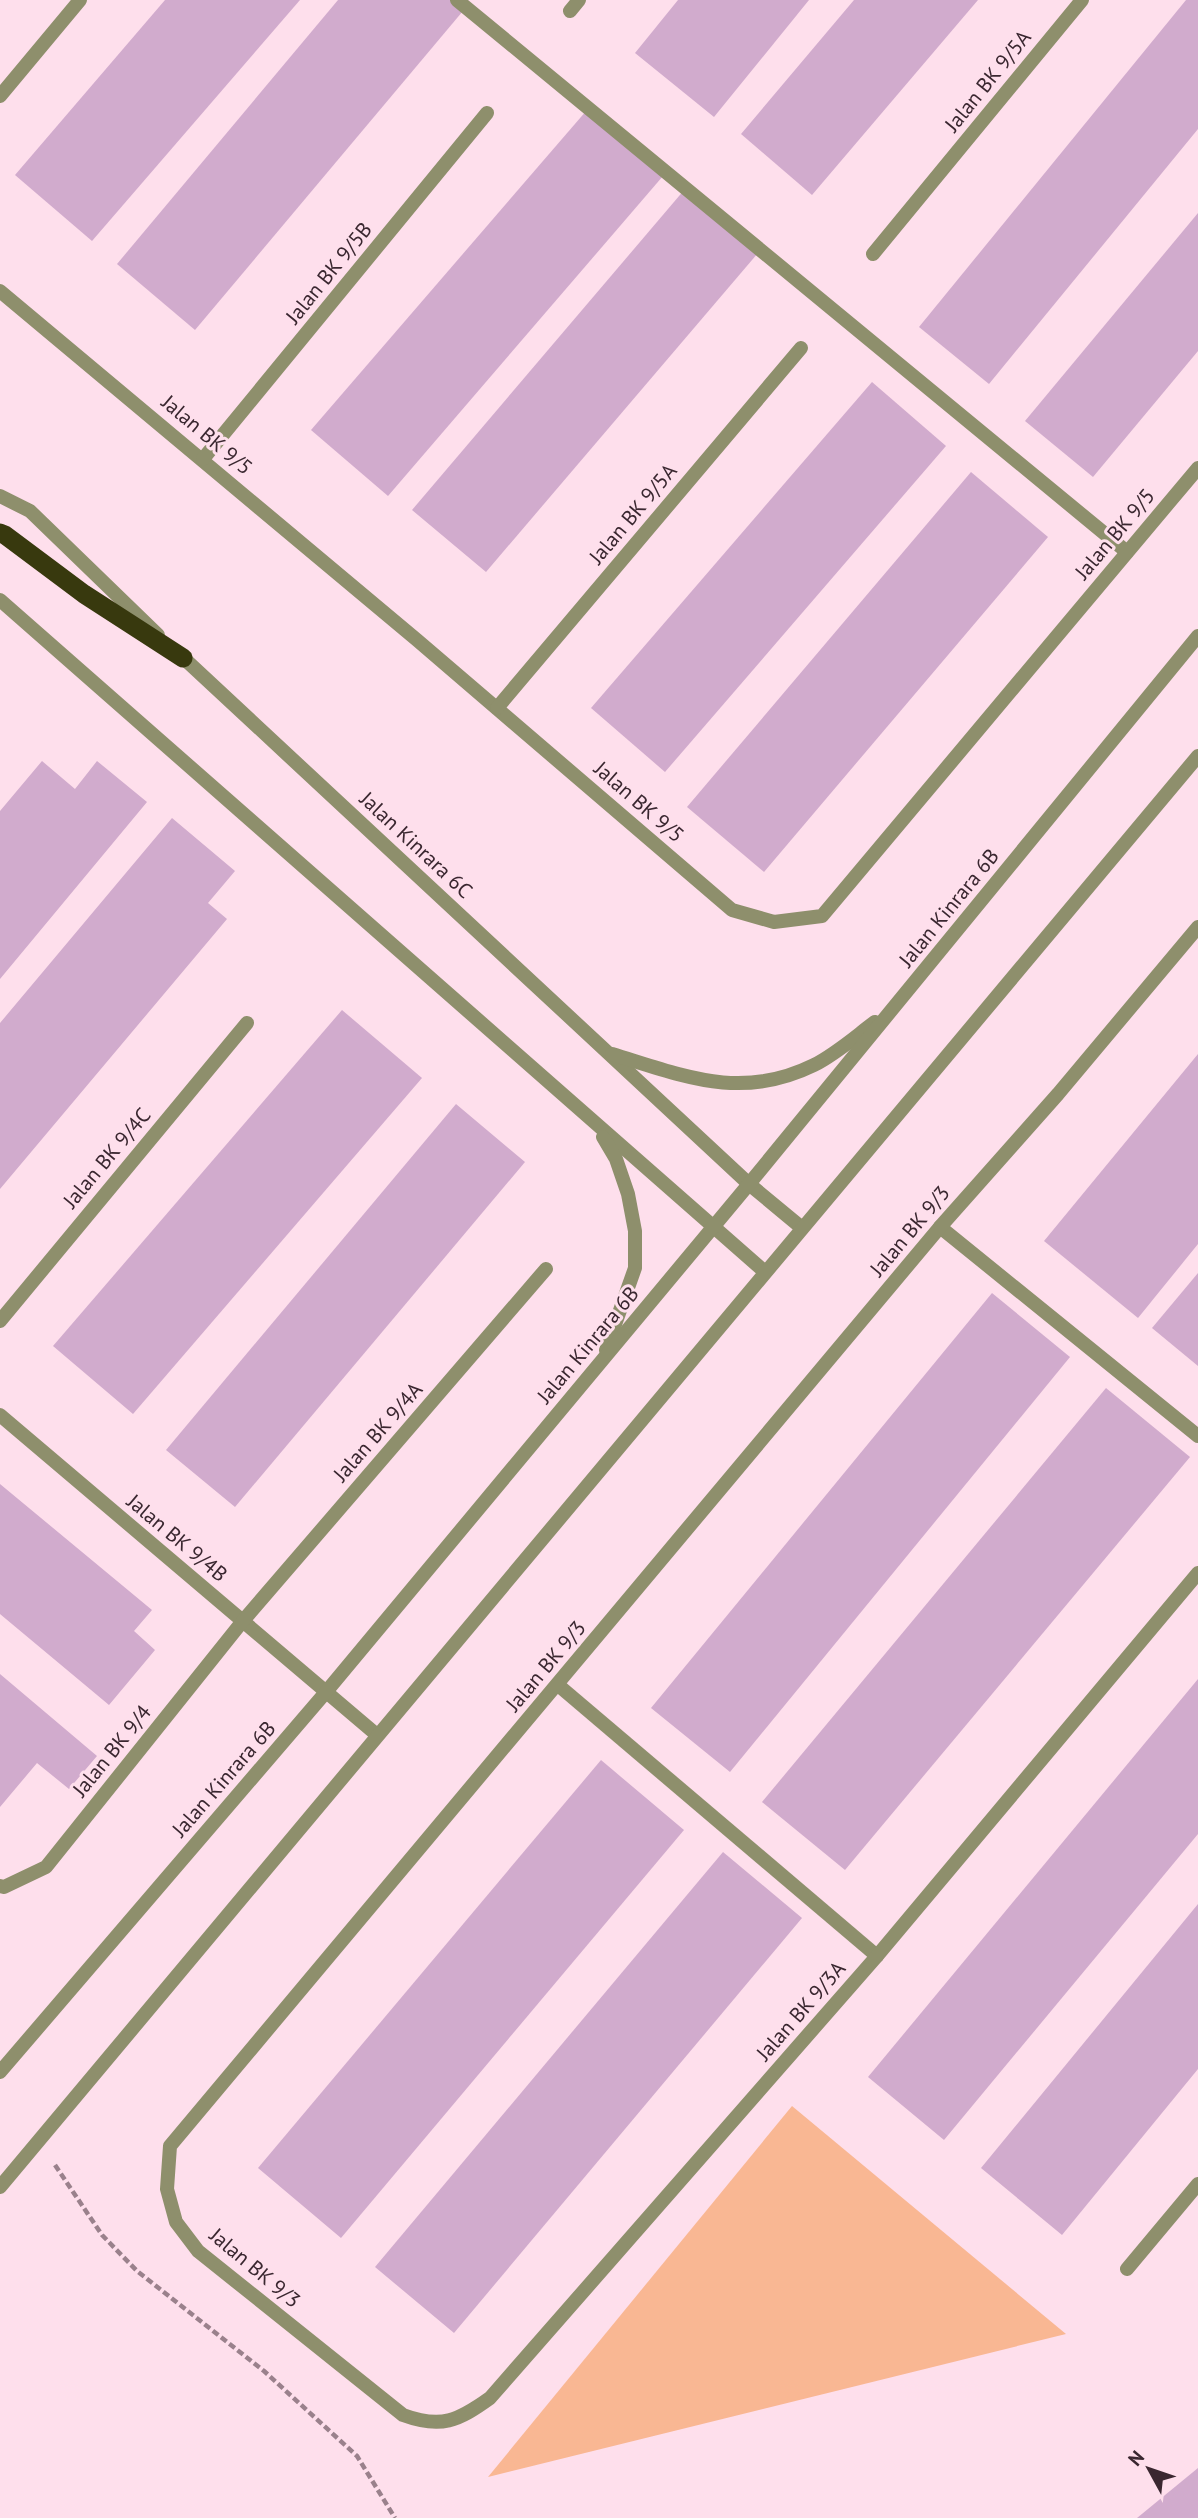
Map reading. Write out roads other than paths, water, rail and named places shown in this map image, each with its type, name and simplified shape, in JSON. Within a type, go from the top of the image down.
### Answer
[{"type":"highway","points":[[0,533],[84,594],[183,658]]},
{"type":"street","points":[[0,96],[80,0]]},
{"type":"street","points":[[457,0],[1127,552]]},
{"type":"street","name":"Jalan BK 9/5A","points":[[873,254],[1082,0]]},
{"type":"street","name":"Jalan BK 9/5B","points":[[203,459],[487,113]]},
{"type":"street","name":"Jalan BK 9/5","points":[[0,291],[203,459],[732,910],[774,922],[822,916],[1198,468]]},
{"type":"street","name":"Jalan BK 9/5A","points":[[497,708],[801,348]]},
{"type":"street","name":"Jalan Kinrara 6C","points":[[0,496],[30,511],[183,658],[749,1184],[802,1228]]},
{"type":"street","points":[[0,600],[765,1272]]},
{"type":"street","name":"Jalan Kinrara 6B","points":[[0,2072],[326,1692],[602,1362],[1198,636]]},
{"type":"street","points":[[0,2187],[1198,756]]},
{"type":"street","name":"Jalan BK 9/3","points":[[402,2415],[198,2251],[176,2222],[167,2189],[170,2146],[940,1227],[1058,1094],[1198,927]]},
{"type":"street","points":[[608,1052],[695,1080],[733,1085],[779,1080],[816,1064],[892,1010]]},
{"type":"street","name":"Jalan BK 9/4C","points":[[0,1321],[247,1023]]},
{"type":"street","points":[[597,1126],[616,1159],[628,1194],[635,1230],[635,1268],[602,1362]]},
{"type":"street","points":[[940,1227],[1198,1436]]},
{"type":"street","name":"Jalan BK 9/4A","points":[[242,1622],[546,1269]]},
{"type":"street","name":"Jalan BK 9/4B","points":[[0,1415],[377,1735]]},
{"type":"street","name":"Jalan BK 9/3A","points":[[402,2415],[422,2422],[445,2422],[467,2414],[489,2398],[877,1956],[1198,1573]]},
{"type":"street","name":"Jalan BK 9/4","points":[[0,1886],[4,1887],[46,1867],[242,1622]]},
{"type":"street","points":[[558,1685],[877,1956]]},
{"type":"street","points":[[1127,2269],[1198,2184]]}]
